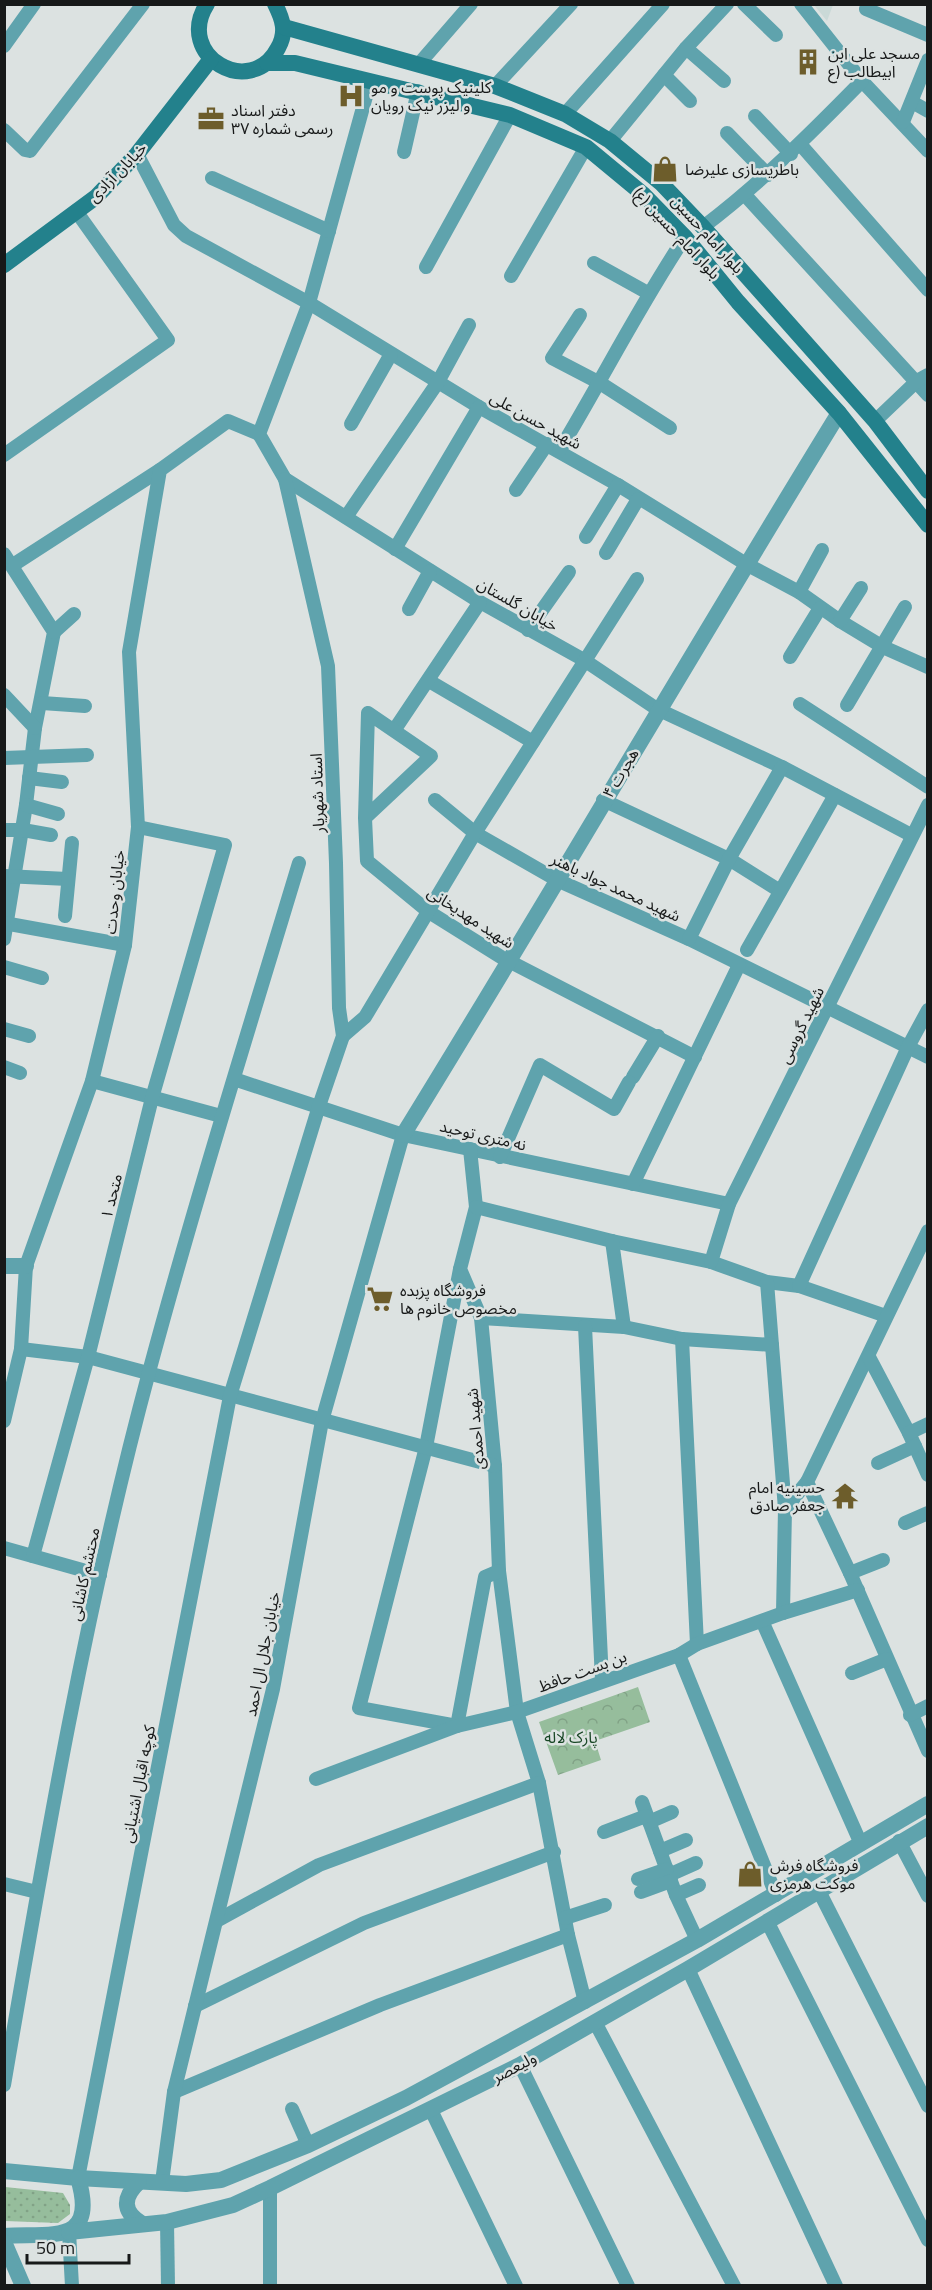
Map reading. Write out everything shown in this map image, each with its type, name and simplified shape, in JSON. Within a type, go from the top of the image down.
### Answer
[{"type":"main road","points":[[267,63],[281,43],[284,27],[276,5]]},
{"type":"main road","points":[[202,7],[199,37],[211,59]]},
{"type":"main road","name":"بلوار امام حسین","points":[[284,27],[495,86],[565,114],[610,141],[662,183],[703,227],[875,421],[927,491]]},
{"type":"main road","name":"بلوار امام حسین (ع)","points":[[211,59],[223,68],[236,72],[250,71],[267,63],[295,63],[370,82],[418,91],[510,115],[586,147],[644,195],[685,237],[738,302],[839,412],[927,525]]},
{"type":"main road","name":"خیابان آزادی","points":[[4,265],[96,197],[137,154],[211,59]]},
{"type":"street","points":[[4,46],[34,4]]},
{"type":"street","points":[[4,130],[25,150],[30,151],[143,4]]},
{"type":"street","points":[[418,65],[471,4]]},
{"type":"street","points":[[495,86],[571,4]]},
{"type":"street","points":[[565,114],[663,4]]},
{"type":"street","points":[[610,141],[686,48],[727,4]]},
{"type":"street","points":[[744,4],[776,35]]},
{"type":"street","points":[[801,4],[862,81],[903,122],[927,151]]},
{"type":"street","points":[[866,9],[927,34]]},
{"type":"street","points":[[686,48],[724,81]]},
{"type":"street","points":[[903,122],[927,60]]},
{"type":"street","points":[[664,75],[690,101]]},
{"type":"street","points":[[703,227],[768,175],[862,81]]},
{"type":"street","points":[[54,632],[9,559],[160,470],[228,421],[259,434],[309,303],[370,82]]},
{"type":"street","points":[[404,152],[418,91]]},
{"type":"street","points":[[912,102],[927,111]]},
{"type":"street","points":[[426,267],[510,115]]},
{"type":"street","points":[[755,116],[795,149],[927,290]]},
{"type":"street","points":[[727,133],[768,175]]},
{"type":"street","points":[[511,276],[586,147]]},
{"type":"street","name":"شهید حسن علی","points":[[137,154],[174,225],[186,236],[309,303],[479,407],[618,485],[746,564],[799,592],[820,608],[883,647],[927,667]]},
{"type":"street","points":[[212,178],[329,231]]},
{"type":"street","points":[[745,195],[922,378],[927,395]]},
{"type":"street","points":[[4,455],[168,340],[76,211]]},
{"type":"street","points":[[516,490],[553,448],[600,383],[648,293],[685,237]]},
{"type":"street","points":[[594,263],[648,293]]},
{"type":"street","points":[[580,315],[552,358],[600,383],[670,428]]},
{"type":"street","points":[[346,517],[438,382],[469,325]]},
{"type":"street","points":[[351,424],[392,354]]},
{"type":"street","points":[[875,421],[922,378]]},
{"type":"street","points":[[395,549],[479,407]]},
{"type":"street","name":"هجرت ۴","points":[[403,1135],[510,962],[603,800],[839,412]]},
{"type":"street","name":"خیابان گلستان","points":[[259,434],[285,479],[429,571],[528,630],[584,660],[657,710],[782,767],[911,835]]},
{"type":"street","name":"خیابان وحدت","points":[[4,1421],[21,1349],[26,1266],[92,1081],[125,945],[138,827],[129,652],[160,470]]},
{"type":"street","name":"استاد شهریار","points":[[285,479],[328,666],[339,1008],[343,1036],[319,1106]]},
{"type":"street","points":[[586,537],[618,485]]},
{"type":"street","points":[[606,553],[638,499]]},
{"type":"street","points":[[799,592],[822,550]]},
{"type":"street","points":[[409,609],[429,571]]},
{"type":"street","points":[[528,630],[569,572]]},
{"type":"street","points":[[343,1036],[365,1017],[475,833],[638,579]]},
{"type":"street","points":[[840,621],[861,588]]},
{"type":"street","points":[[365,818],[431,756],[395,729],[480,602]]},
{"type":"street","points":[[847,705],[905,607]]},
{"type":"street","points":[[790,657],[820,608]]},
{"type":"street","points":[[4,939],[10,875],[23,830],[35,728],[42,703],[54,632],[74,614]]},
{"type":"street","points":[[429,681],[533,742]]},
{"type":"street","points":[[4,695],[35,728]]},
{"type":"street","points":[[42,703],[85,706]]},
{"type":"street","points":[[800,704],[927,787]]},
{"type":"street","name":"شهید مهدیخانی","points":[[395,729],[368,714],[365,818],[367,861],[429,912],[510,962],[695,1057]]},
{"type":"street","points":[[4,758],[31,755],[87,755]]},
{"type":"street","points":[[688,939],[729,859],[782,767]]},
{"type":"street","points":[[29,778],[62,782]]},
{"type":"street","points":[[747,950],[835,795]]},
{"type":"street","name":"شهید محمد جواد باهنر","points":[[435,800],[475,833],[557,880],[688,939],[927,1057]]},
{"type":"street","points":[[603,800],[729,859],[780,891]]},
{"type":"street","points":[[26,805],[58,814]]},
{"type":"street","name":"شهید گروسی","points":[[711,1262],[729,1204],[828,1009],[927,805]]},
{"type":"street","name":"متحد ۱","points":[[33,1556],[88,1357],[152,1098],[225,845],[138,827]]},
{"type":"street","points":[[4,830],[23,830],[51,836]]},
{"type":"street","points":[[65,916],[72,843]]},
{"type":"street","name":"محتشم کاشانی","points":[[4,2085],[38,1892],[100,1575],[148,1373],[221,1116],[299,863]]},
{"type":"street","points":[[10,875],[68,879]]},
{"type":"street","points":[[6,923],[125,945]]},
{"type":"street","points":[[633,1184],[739,965]]},
{"type":"street","points":[[4,967],[42,978]]},
{"type":"street","points":[[799,1286],[927,1010]]},
{"type":"street","points":[[4,1029],[29,1036]]},
{"type":"street","points":[[500,1157],[540,1065],[614,1109],[658,1036]]},
{"type":"street","points":[[4,1067],[20,1073]]},
{"type":"street","name":"نه متری توحید","points":[[234,1079],[403,1135],[729,1204]]},
{"type":"street","points":[[92,1081],[221,1116]]},
{"type":"street","name":"کوچه اقبال اشتیانی","points":[[78,2178],[230,1396],[319,1106]]},
{"type":"street","name":"خیابان جلال ال احمد","points":[[162,2182],[174,2092],[273,1689],[322,1421],[403,1135]]},
{"type":"street","points":[[470,1149],[476,1207],[460,1269],[426,1447],[359,1708],[457,1726],[485,1577],[500,1571]]},
{"type":"street","points":[[476,1207],[612,1241],[711,1262],[767,1282],[799,1286],[886,1316]]},
{"type":"street","points":[[784,1509],[807,1482],[869,1357],[927,1231]]},
{"type":"street","points":[[612,1241],[624,1327]]},
{"type":"street","points":[[4,1266],[26,1266]]},
{"type":"street","name":"شهید احمدی","points":[[460,1269],[481,1318],[495,1466],[500,1571],[517,1712],[539,1782],[568,1935],[585,2002]]},
{"type":"street","points":[[767,1282],[784,1509],[783,1613]]},
{"type":"street","points":[[481,1318],[624,1327],[682,1339],[772,1345]]},
{"type":"street","points":[[585,1326],[602,1680]]},
{"type":"street","points":[[682,1339],[697,1644]]},
{"type":"street","points":[[21,1349],[88,1357],[495,1466]]},
{"type":"street","points":[[869,1357],[926,1469]]},
{"type":"street","points":[[878,1463],[912,1440],[927,1424]]},
{"type":"street","points":[[807,1482],[858,1590],[927,1751]]},
{"type":"street","points":[[905,1523],[927,1513]]},
{"type":"street","points":[[4,1548],[100,1575]]},
{"type":"street","points":[[850,1573],[883,1560]]},
{"type":"street","name":"بن بست حافظ","points":[[316,1779],[457,1726],[517,1712],[602,1680],[679,1655],[697,1644],[763,1623],[783,1613],[858,1590]]},
{"type":"street","points":[[763,1623],[861,1844]]},
{"type":"street","points":[[679,1655],[776,1895]]},
{"type":"street","points":[[852,1673],[887,1659]]},
{"type":"street","points":[[910,1715],[927,1706]]},
{"type":"street","points":[[218,1920],[319,1865],[539,1782]]},
{"type":"street","points":[[642,1802],[697,1941]]},
{"type":"street","name":"ولیعصر","points":[[4,2171],[186,2184],[221,2180],[308,2145],[406,2098],[697,1941],[927,1804]]},
{"type":"street","points":[[604,1832],[672,1812]]},
{"type":"street","name":"ولیعصر","points":[[4,2236],[167,2222],[233,2205],[431,2110],[520,2064],[688,1969],[927,1826]]},
{"type":"street","points":[[660,1851],[686,1840]]},
{"type":"street","points":[[899,1841],[927,1896]]},
{"type":"street","points":[[195,2006],[364,1923],[554,1852]]},
{"type":"street","points":[[671,1880],[696,1863]]},
{"type":"street","points":[[640,1885],[671,1880],[699,1885]]},
{"type":"street","points":[[4,1884],[38,1892]]},
{"type":"street","points":[[819,1891],[927,2106]]},
{"type":"street","points":[[565,1918],[605,1905]]},
{"type":"street","points":[[767,1922],[927,2240]]},
{"type":"street","points":[[174,2092],[380,2005],[568,1935]]},
{"type":"street","points":[[688,1969],[836,2286]]},
{"type":"street","points":[[585,2002],[734,2286]]},
{"type":"street","points":[[520,2064],[628,2286]]},
{"type":"street","points":[[292,2109],[308,2145]]},
{"type":"street","points":[[431,2110],[516,2286]]},
{"type":"street","points":[[72,2286],[69,2232],[81,2221],[85,2205],[78,2178]]},
{"type":"street","points":[[139,2182],[129,2192],[125,2202],[130,2216],[141,2223]]},
{"type":"street","points":[[270,2188],[270,2286]]},
{"type":"street","points":[[167,2222],[168,2286]]},
{"type":"street","points":[[4,2242],[23,2286]]},
{"type":"shaded area","points":[[814,5],[833,5],[827,21]]},
{"type":"green space","name":"پارک لاله","points":[[638,1687],[650,1722],[595,1741],[601,1760],[558,1775],[539,1722]]},
{"type":"green space","points":[[5,2187],[63,2193],[70,2205],[70,2214],[58,2223],[5,2221]]},
{"type":"place","name":"مسجد علی ابن ابیطالب (ع","points":[[808,62]]},
{"type":"place","name":"کلینیک پوست و مو و لیزر نیک رویان","points":[[351,96]]},
{"type":"place","name":"دفتر اسناد رسمی شماره ۳۷","points":[[211,119]]},
{"type":"place","name":"باطریسازی علیرضا","points":[[665,169]]},
{"type":"place","name":"فروشگاه پزبده مخصوص خانوم ها","points":[[380,1299]]},
{"type":"place","name":"حسینیه امام جعفر صادق","points":[[845,1496]]},
{"type":"place","name":"فروشگاه فرش موکت هرمزی","points":[[750,1874]]}]
